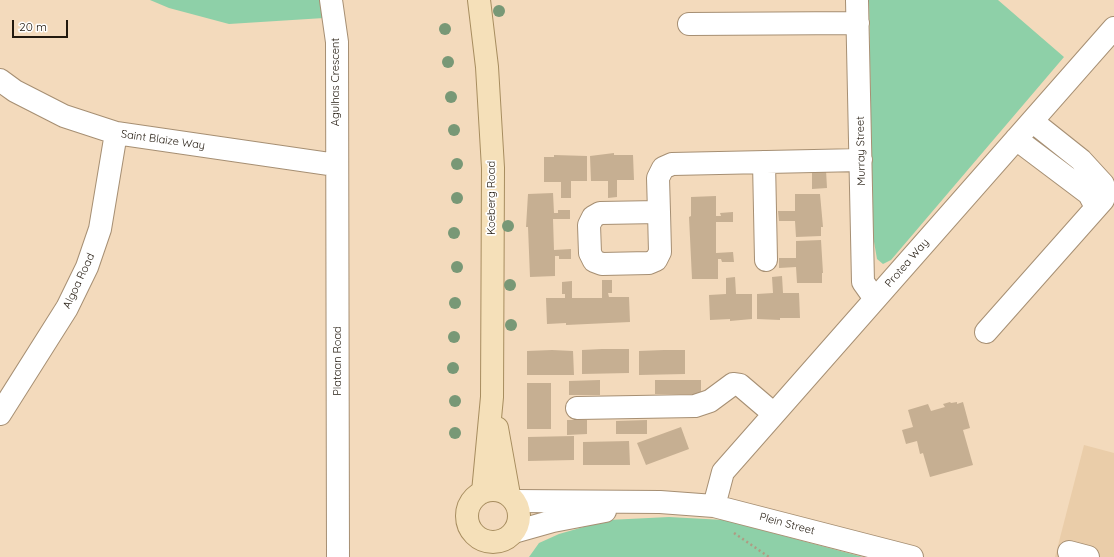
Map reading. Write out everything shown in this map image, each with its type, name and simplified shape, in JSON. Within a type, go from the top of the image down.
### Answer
[{"type":"main road","name":"Koeberg Road","points":[[479,0],[487,67],[492,168],[492,397],[483,492]]},
{"type":"main road","name":"Koeberg Road","points":[[492,397],[512,498]]},
{"type":"main road","points":[[496,490],[512,498],[520,517],[509,542],[491,542],[480,547],[470,529],[467,514],[471,502],[483,492],[496,490]]},
{"type":"street","name":"Agulhas Crescent","points":[[331,0],[337,42],[336,165]]},
{"type":"street","name":"Murray Street","points":[[857,0],[863,282],[875,299]]},
{"type":"street","points":[[689,24],[858,23]]},
{"type":"street","name":"Protea Way","points":[[714,506],[723,472],[1114,28]]},
{"type":"street","name":"Saint Blaize Way","points":[[0,80],[27,98],[64,116],[116,133],[336,165]]},
{"type":"street","points":[[986,332],[1103,200],[1106,192],[1103,184],[1081,160],[1032,121]]},
{"type":"street","name":"Algoa Road","points":[[0,414],[67,308],[87,267],[100,230],[116,133]]},
{"type":"street","points":[[1016,139],[1089,194],[1096,208]]},
{"type":"street","points":[[659,212],[658,178],[663,168],[668,165],[861,160]]},
{"type":"street","points":[[764,162],[766,260]]},
{"type":"street","name":"Plataan Road","points":[[336,165],[338,557]]},
{"type":"street","points":[[578,408],[695,406],[710,401],[733,384],[740,384],[774,414]]},
{"type":"street","name":"Plein Street","points":[[512,498],[660,502],[714,506],[912,557]]},
{"type":"street","name":"Plein Street","points":[[509,542],[553,521],[660,502]]},
{"type":"path","points":[[732,532],[769,557]]},
{"type":"shaded area","points":[[1084,445],[1114,453],[1114,557],[1055,557]]},
{"type":"green space","points":[[150,0],[321,0],[324,18],[229,24],[169,8]]},
{"type":"green space","points":[[869,0],[998,0],[1064,57],[891,260],[883,264],[877,259],[873,236]]},
{"type":"green space","points":[[669,517],[724,520],[863,557],[529,557],[539,543],[559,534],[608,520]]},
{"type":"building","points":[[614,153],[614,155],[633,155],[634,180],[617,180],[617,197],[608,198],[608,181],[591,181],[590,156]]},
{"type":"building","points":[[554,155],[587,156],[587,181],[571,181],[571,198],[561,198],[561,182],[544,182],[544,157],[554,157]]},
{"type":"building","points":[[826,170],[827,188],[812,189],[812,171]]},
{"type":"building","points":[[553,193],[554,213],[558,213],[558,210],[570,210],[570,219],[553,219],[554,250],[571,249],[571,259],[559,259],[559,256],[555,256],[555,276],[530,277],[528,227],[526,227],[528,194]]},
{"type":"building","points":[[795,194],[820,194],[823,227],[821,227],[821,236],[796,237],[795,221],[779,221],[778,211],[795,211]]},
{"type":"building","points":[[716,196],[716,216],[721,216],[720,213],[733,212],[733,222],[716,222],[716,253],[733,252],[734,262],[722,262],[721,259],[718,259],[718,279],[692,279],[689,217],[691,216],[691,197]]},
{"type":"building","points":[[821,240],[823,273],[822,283],[797,283],[796,267],[779,268],[779,258],[796,258],[796,241]]},
{"type":"building","points":[[782,276],[783,293],[799,293],[800,318],[780,318],[780,320],[757,319],[757,294],[773,293],[772,277]]},
{"type":"building","points":[[735,277],[736,294],[752,294],[752,319],[730,321],[730,319],[710,320],[709,295],[726,294],[726,278]]},
{"type":"building","points":[[602,280],[612,280],[612,293],[608,293],[609,297],[629,297],[630,322],[566,325],[566,323],[547,324],[546,298],[565,298],[565,294],[562,294],[562,282],[572,281],[572,298],[602,298]]},
{"type":"building","points":[[629,349],[629,373],[582,374],[582,350]]},
{"type":"building","points":[[685,350],[685,374],[639,375],[639,351]]},
{"type":"building","points":[[527,351],[573,351],[574,375],[527,375]]},
{"type":"building","points":[[600,380],[600,395],[569,395],[569,381]]},
{"type":"building","points":[[655,380],[701,380],[701,394],[655,394]]},
{"type":"building","points":[[527,383],[551,383],[551,429],[527,429]]},
{"type":"building","points":[[957,402],[957,404],[963,402],[970,428],[963,430],[973,465],[930,477],[923,453],[920,454],[917,441],[906,444],[902,430],[913,427],[908,410],[928,404],[931,411],[945,407],[943,404]]},
{"type":"building","points":[[567,420],[587,420],[587,434],[567,435]]},
{"type":"building","points":[[647,420],[647,434],[616,434],[616,421]]},
{"type":"building","points":[[681,427],[689,449],[646,465],[637,443]]},
{"type":"building","points":[[574,436],[574,460],[528,461],[528,437]]},
{"type":"building","points":[[629,441],[630,465],[583,465],[583,442]]}]
